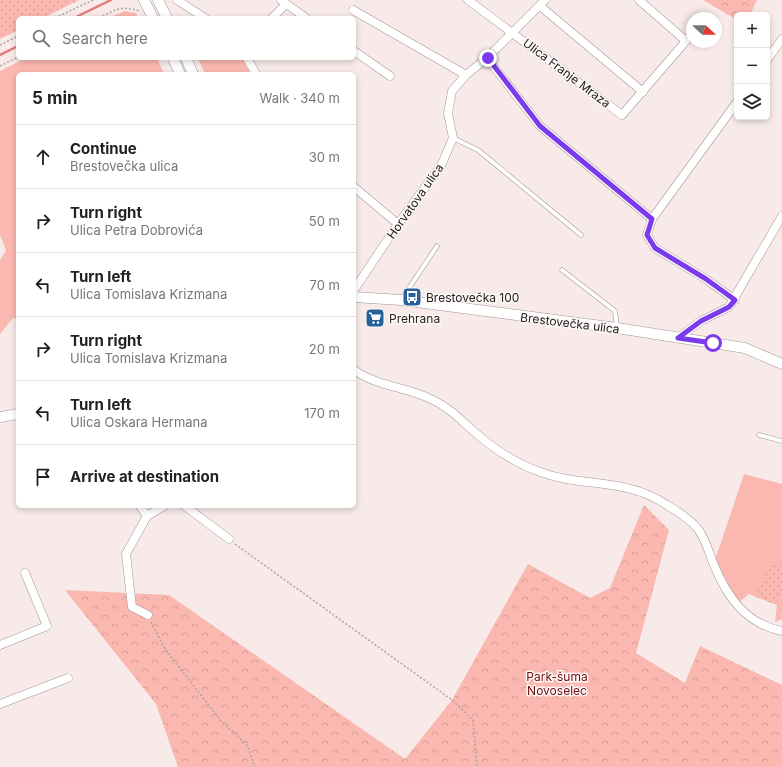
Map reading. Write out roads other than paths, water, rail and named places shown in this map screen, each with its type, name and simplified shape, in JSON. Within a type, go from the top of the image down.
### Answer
[{"type":"street","points":[[144,0],[153,16]]},
{"type":"street","points":[[158,0],[166,16]]},
{"type":"street","points":[[177,0],[202,16]]},
{"type":"street","name":"Ulica Franje Mraza","points":[[468,0],[622,115],[643,92]]},
{"type":"street","points":[[454,138],[448,113],[452,91],[466,75],[488,58],[542,3],[643,92],[686,41],[639,0]]},
{"type":"street","points":[[273,16],[283,2],[303,16]]},
{"type":"street","points":[[353,10],[466,75]]},
{"type":"street","points":[[770,56],[782,40]]},
{"type":"street","points":[[356,52],[390,76]]},
{"type":"street","points":[[488,58],[540,126],[652,219]]},
{"type":"street","points":[[174,60],[179,72]]},
{"type":"street","points":[[187,60],[192,72]]},
{"type":"street","points":[[248,60],[255,72]]},
{"type":"street","points":[[734,106],[652,219],[647,235],[655,248],[706,279],[735,300]]},
{"type":"street","name":"Horvatova ulica","points":[[356,287],[398,224],[441,166],[454,138]]},
{"type":"street","points":[[356,189],[398,224]]},
{"type":"street","points":[[678,338],[701,321],[729,307],[735,300],[782,216]]},
{"type":"street","name":"Brestovečka ulica","points":[[356,297],[401,300],[617,328],[745,348],[782,364]]},
{"type":"street","points":[[356,371],[372,380],[432,399],[455,414],[502,454],[540,472],[558,477],[633,488],[651,495],[663,502],[696,527],[708,548],[721,581],[738,608],[765,626],[782,631]]},
{"type":"street","points":[[0,417],[16,414]]},
{"type":"street","points":[[141,508],[147,516]]},
{"type":"street","points":[[148,615],[132,607],[126,554],[147,516],[161,508]]},
{"type":"street","points":[[188,508],[228,539]]},
{"type":"street","points":[[0,645],[47,626],[25,573]]},
{"type":"street","points":[[0,704],[68,678]]},
{"type":"lane","points":[[454,138],[478,150],[581,235]]},
{"type":"lane","points":[[401,300],[437,246]]},
{"type":"lane","points":[[562,270],[614,311],[617,328]]},
{"type":"lane","points":[[759,435],[782,441]]},
{"type":"waterway","points":[[78,16],[111,0]]},
{"type":"waterway","points":[[0,55],[16,47]]},
{"type":"place","name":"Brestovečka 100","points":[[412,297]]},
{"type":"place","name":"Prehrana","points":[[375,318]]},
{"type":"park label","name":"Park-šuma Novoselec","points":[[557,683]]}]
